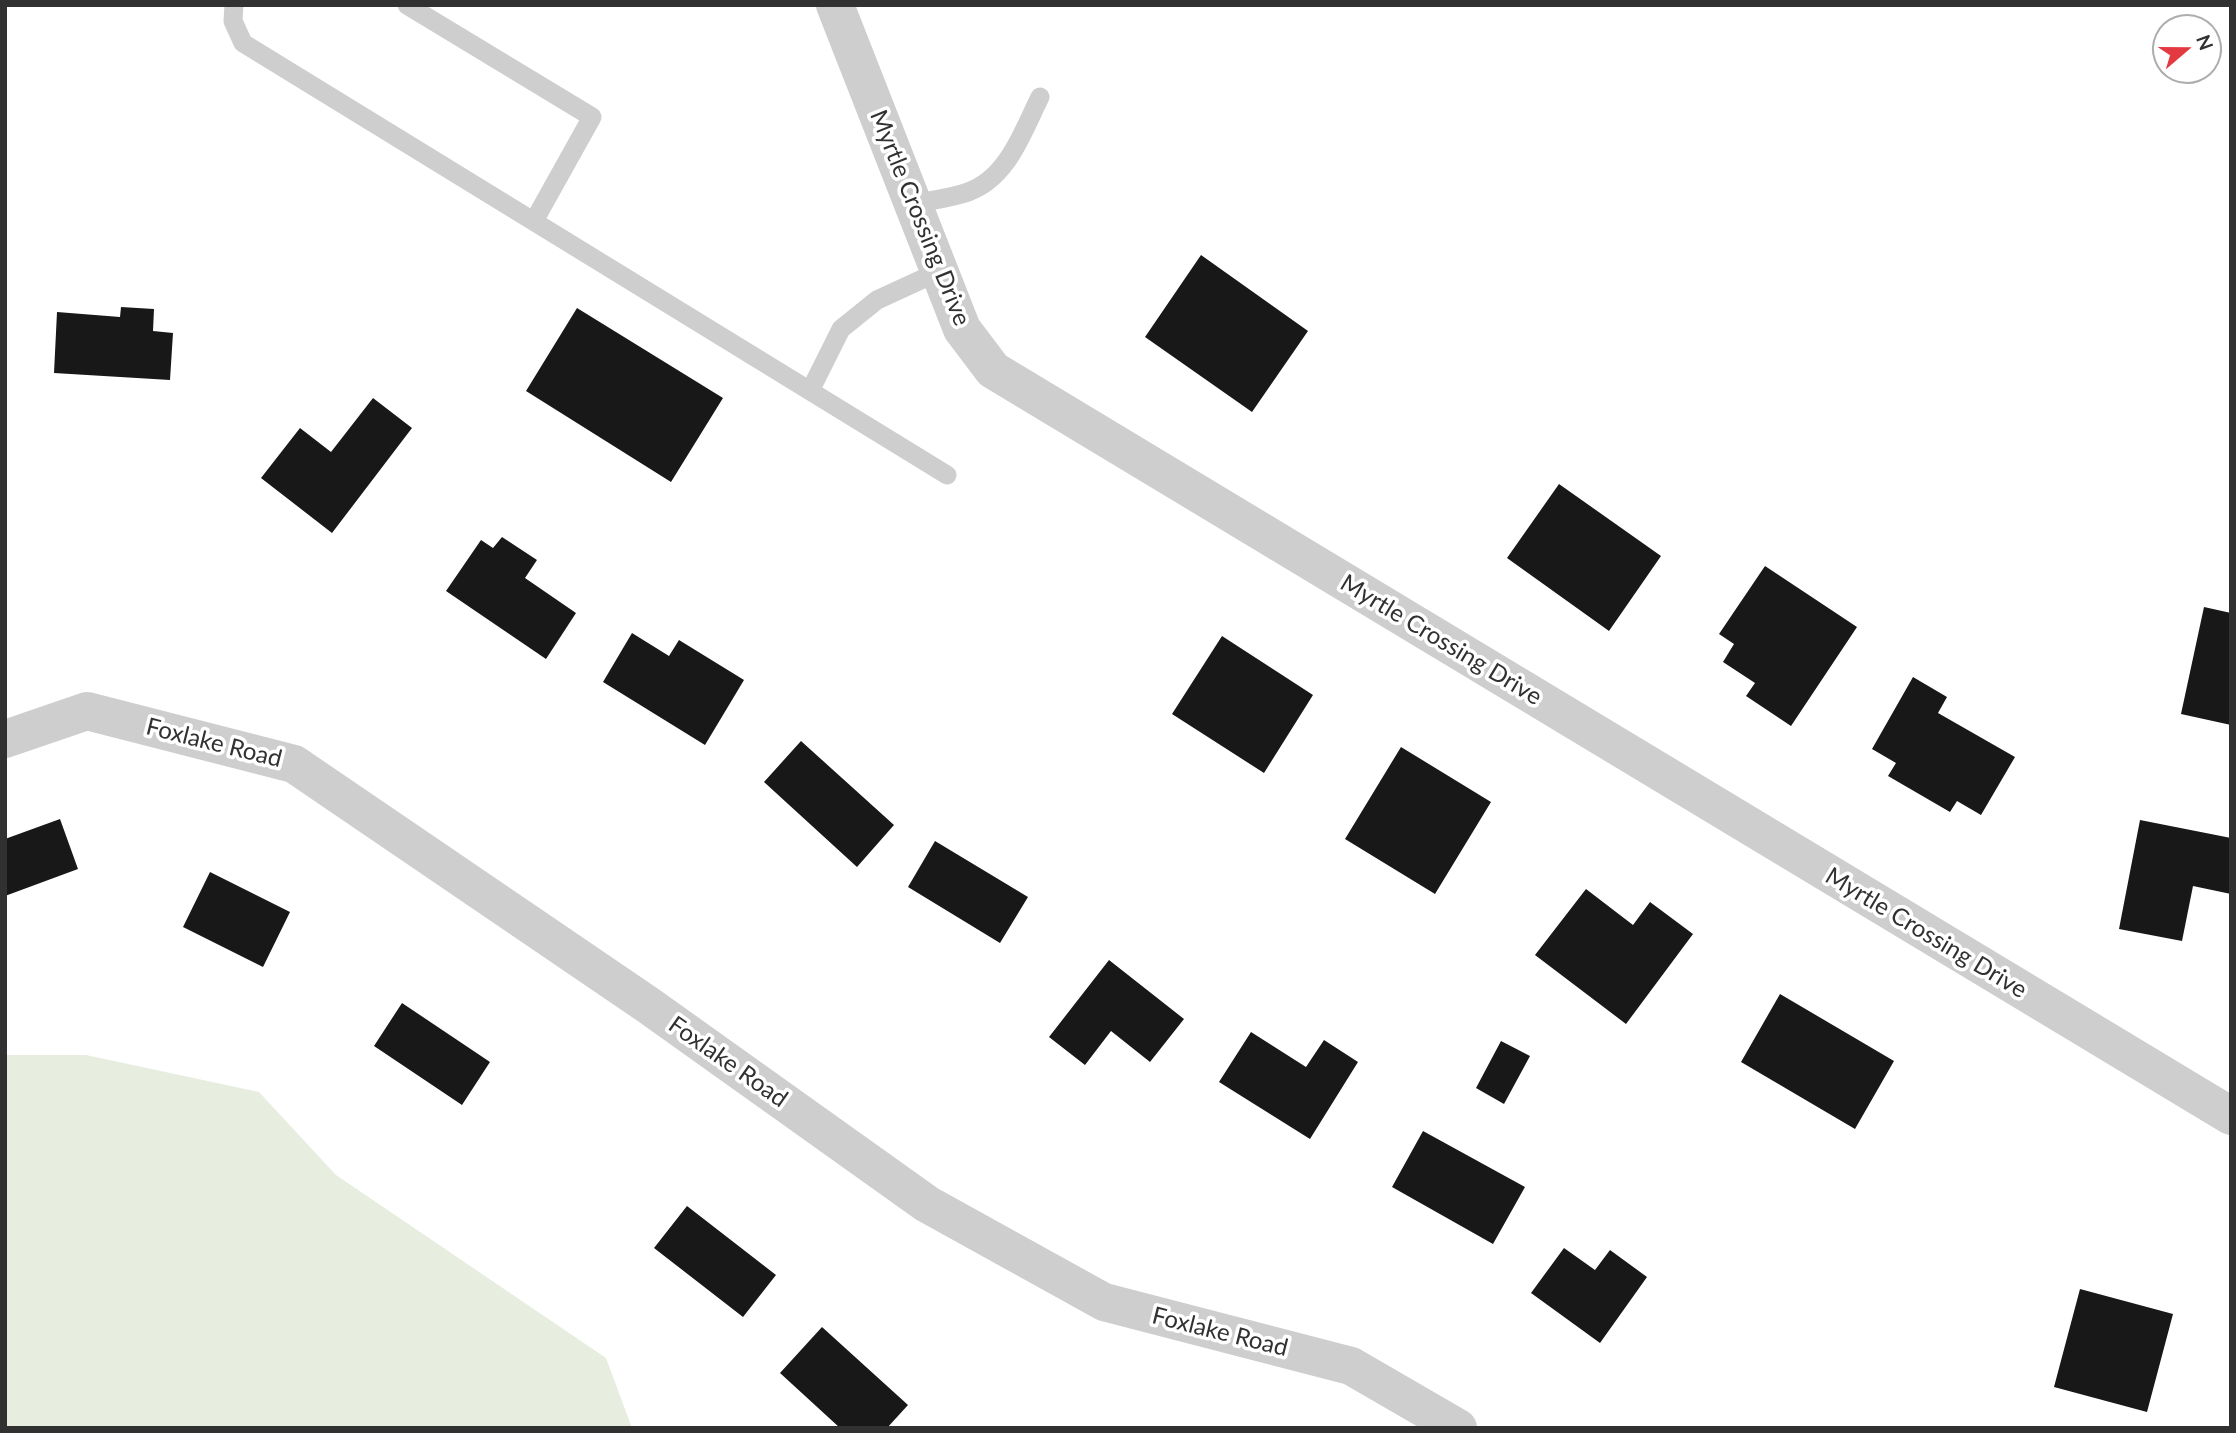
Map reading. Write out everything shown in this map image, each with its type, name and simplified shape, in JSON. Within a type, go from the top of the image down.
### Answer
[{"type":"street","name":"Myrtle Crossing Drive","points":[[835,5],[962,329],[993,370],[2231,1116]]},
{"type":"street","name":"Foxlake Road","points":[[5,739],[88,711],[294,764],[648,1005],[928,1204],[1104,1302],[1351,1366],[1458,1428]]},
{"type":"lane","points":[[234,5],[233,21],[243,43],[947,475]]},
{"type":"lane","points":[[407,5],[592,117],[534,221]]},
{"type":"lane","points":[[914,204],[970,192],[991,179],[1006,163],[1040,97]]},
{"type":"lane","points":[[810,391],[841,328],[877,300],[940,271]]},
{"type":"shaded area","points":[[5,1055],[86,1055],[259,1092],[336,1175],[606,1358],[632,1428],[5,1428]]},
{"type":"building","points":[[1201,255],[1308,331],[1252,412],[1145,337]]},
{"type":"building","points":[[121,307],[154,309],[153,331],[173,333],[170,380],[54,373],[57,312],[120,317]]},
{"type":"building","points":[[577,308],[723,398],[671,482],[526,391]]},
{"type":"building","points":[[373,398],[412,428],[332,533],[261,478],[300,428],[331,452]]},
{"type":"building","points":[[1559,484],[1661,556],[1609,631],[1507,558]]},
{"type":"building","points":[[502,537],[537,560],[525,578],[576,613],[546,659],[446,591],[481,540],[493,548]]},
{"type":"building","points":[[1765,566],[1857,627],[1791,726],[1746,696],[1755,683],[1723,662],[1734,644],[1719,634]]},
{"type":"building","points":[[2204,607],[2231,613],[2231,725],[2181,714]]},
{"type":"building","points":[[632,633],[669,656],[679,640],[744,680],[705,745],[603,682]]},
{"type":"building","points":[[1222,636],[1313,695],[1264,773],[1172,714]]},
{"type":"building","points":[[1913,677],[1947,697],[1938,713],[2015,757],[1981,815],[1957,801],[1950,812],[1888,776],[1896,763],[1872,749]]},
{"type":"building","points":[[801,741],[894,825],[857,867],[764,782]]},
{"type":"building","points":[[1401,747],[1491,802],[1435,894],[1345,839]]},
{"type":"building","points":[[60,819],[78,869],[5,896],[5,839]]},
{"type":"building","points":[[2140,820],[2231,838],[2231,894],[2193,886],[2182,941],[2119,929]]},
{"type":"building","points":[[935,841],[1028,897],[1000,943],[908,887]]},
{"type":"building","points":[[210,872],[290,912],[263,967],[183,927]]},
{"type":"building","points":[[1586,889],[1633,925],[1650,902],[1693,934],[1626,1024],[1535,955]]},
{"type":"building","points":[[1109,960],[1184,1019],[1150,1062],[1111,1031],[1085,1065],[1049,1037]]},
{"type":"building","points":[[1780,994],[1894,1061],[1855,1129],[1741,1062]]},
{"type":"building","points":[[402,1003],[490,1062],[462,1105],[374,1046]]},
{"type":"building","points":[[1251,1032],[1306,1067],[1324,1040],[1358,1062],[1310,1139],[1219,1082]]},
{"type":"building","points":[[1501,1041],[1530,1056],[1504,1104],[1476,1088]]},
{"type":"building","points":[[1423,1131],[1525,1187],[1493,1244],[1392,1187]]},
{"type":"building","points":[[687,1206],[776,1275],[743,1317],[654,1248]]},
{"type":"building","points":[[1564,1248],[1595,1270],[1610,1250],[1647,1277],[1600,1343],[1531,1293]]},
{"type":"building","points":[[2080,1289],[2173,1314],[2147,1412],[2054,1387]]},
{"type":"building","points":[[822,1327],[908,1405],[887,1428],[840,1428],[780,1373]]}]
